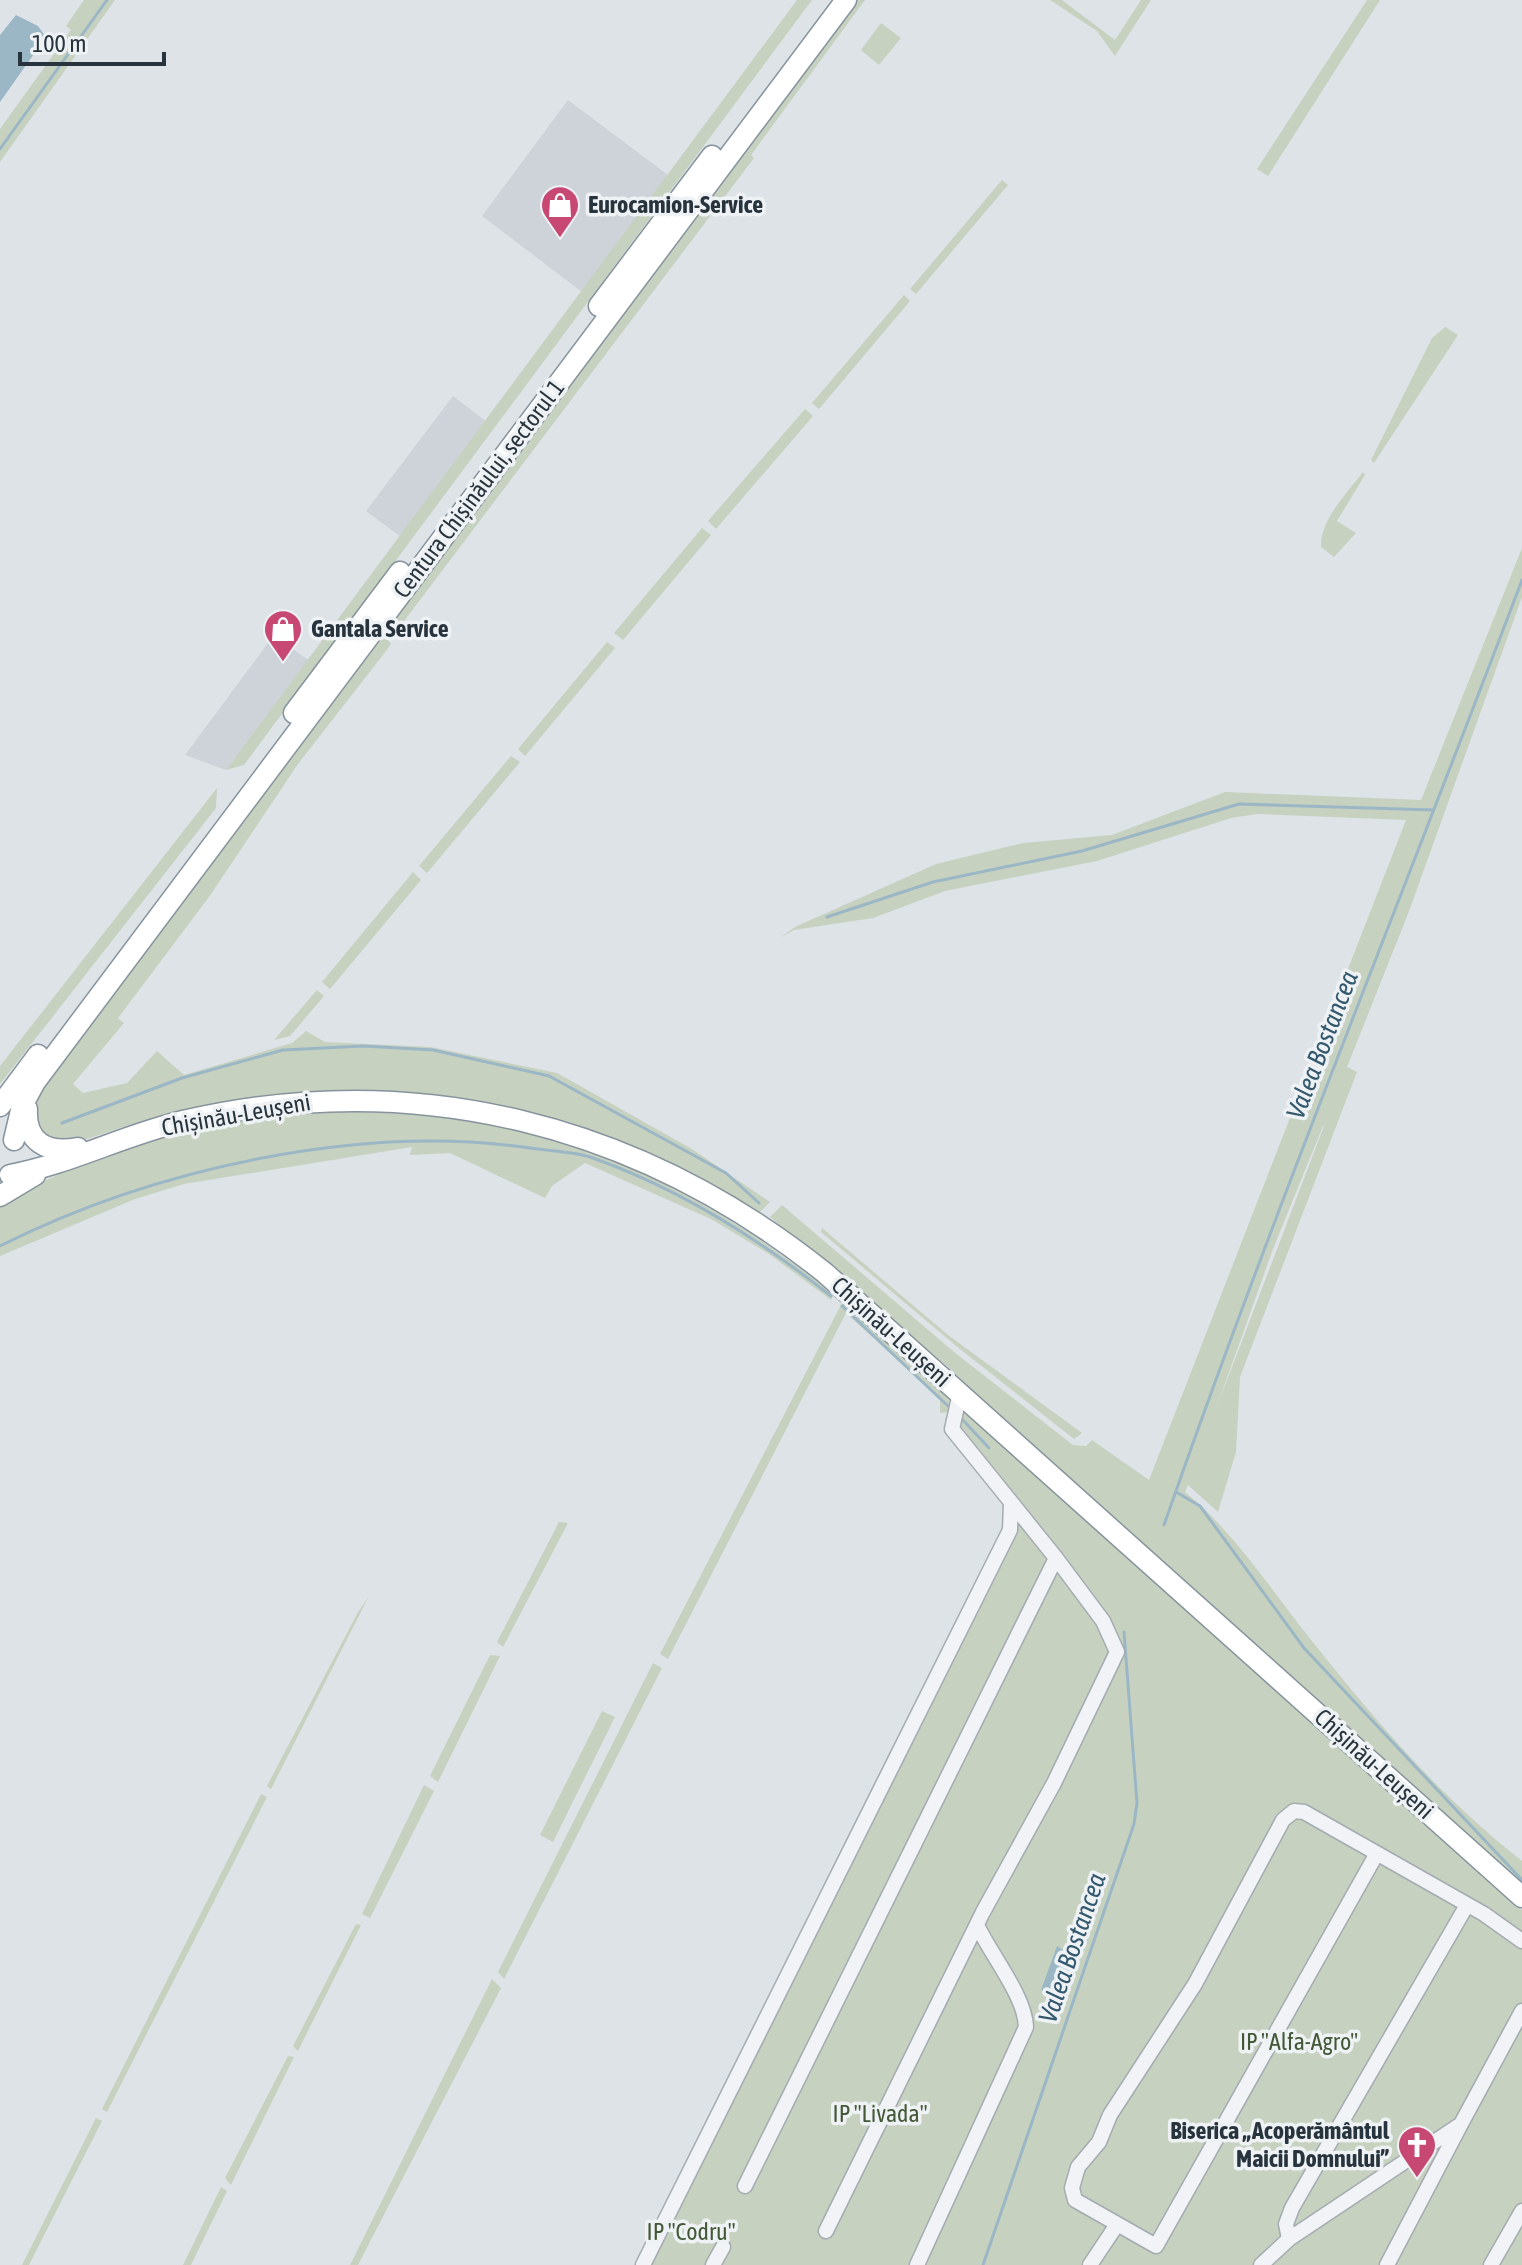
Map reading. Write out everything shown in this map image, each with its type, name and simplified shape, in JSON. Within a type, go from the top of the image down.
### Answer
[{"type":"highway","name":"Centura Chișinăului, sectorul 1","points":[[0,1106],[830,0]]},
{"type":"highway","name":"Centura Chișinăului, sectorul 1","points":[[5,1177],[19,1158],[11,1139],[22,1106],[35,1082],[846,0]]},
{"type":"highway","points":[[35,1082],[26,1117],[28,1131],[43,1147],[64,1151],[113,1142]]},
{"type":"highway","name":"Chișinău-Leușeni","points":[[113,1142],[182,1121],[255,1107],[357,1099],[441,1104],[555,1128],[654,1167],[768,1230],[825,1273],[1522,1897]]},
{"type":"highway","points":[[11,1139],[48,1159],[70,1158]]},
{"type":"highway","points":[[0,1196],[47,1168],[113,1142]]},
{"type":"highway","points":[[5,1177],[47,1168]]},
{"type":"street","points":[[826,2231],[977,1925],[1054,1783],[1117,1652],[1103,1621],[952,1429],[960,1393]]},
{"type":"street","points":[[643,2265],[998,1558],[1010,1530],[1011,1502]]},
{"type":"street","points":[[745,2186],[1056,1558]]},
{"type":"street","points":[[1376,1855],[1156,2246],[1075,2200],[1072,2188],[1078,2167],[1099,2142],[1110,2115],[1195,1984],[1283,1820],[1294,1811],[1304,1812],[1467,1905],[1522,1941]]},
{"type":"street","points":[[1289,2239],[1286,2224],[1292,2208],[1467,1905]]},
{"type":"street","points":[[917,2265],[1026,2027],[1023,2004],[994,1961],[977,1925]]},
{"type":"street","points":[[1387,2265],[1522,2011]]},
{"type":"street","points":[[1261,2265],[1289,2239],[1461,2124]]},
{"type":"street","points":[[1491,2265],[1522,2211]]},
{"type":"street","points":[[1090,2265],[1116,2226]]},
{"type":"street","points":[[713,2265],[723,2247]]},
{"type":"shaded area","name":"Eurocamion-Service","points":[[568,100],[668,175],[582,292],[482,216]]},
{"type":"shaded area","points":[[453,396],[487,422],[401,537],[366,511]]},
{"type":"shaded area","points":[[274,635],[308,660],[226,770],[185,755]]},
{"type":"green space","points":[[84,0],[115,0],[0,162],[0,129],[71,30],[66,26]]},
{"type":"green space","points":[[797,0],[812,0],[244,765],[226,770]]},
{"type":"green space","points":[[857,0],[865,0],[751,155],[754,158],[298,764],[209,897],[118,1018],[124,1023],[73,1084],[83,1093],[127,1083],[157,1051],[184,1075],[292,1043],[306,1031],[325,1042],[431,1047],[557,1073],[692,1149],[770,1202],[758,1214],[697,1180],[635,1151],[572,1127],[508,1110],[443,1098],[376,1092],[308,1094],[238,1102],[144,1122],[81,1140],[50,1143],[32,1121],[35,1103],[50,1078]]},
{"type":"green space","points":[[1050,0],[1062,0],[1115,40],[1141,0],[1151,0],[1115,56],[1097,31]]},
{"type":"green space","points":[[1367,0],[1380,0],[1268,176],[1257,169]]},
{"type":"green space","points":[[881,23],[901,38],[879,65],[861,50]]},
{"type":"green space","points":[[1002,180],[1008,185],[916,294],[910,289]]},
{"type":"green space","points":[[904,295],[910,301],[819,409],[812,403]]},
{"type":"green space","points":[[1445,327],[1458,335],[1374,463],[1371,460],[1432,338]]},
{"type":"green space","points":[[805,409],[813,416],[716,529],[708,521]]},
{"type":"green space","points":[[1363,472],[1365,475],[1337,521],[1356,533],[1334,557],[1321,547],[1325,527]]},
{"type":"green space","points":[[702,528],[711,535],[623,640],[614,633]]},
{"type":"green space","points":[[1522,548],[1522,597],[1408,914],[1347,1067],[1357,1072],[1240,1377],[1236,1452],[1218,1512],[1188,1485],[1185,1492],[1235,1542],[1332,1666],[1408,1755],[1463,1810],[1522,1861],[1522,1883],[1004,1422],[947,1366],[770,1217],[782,1205],[954,1352],[1073,1445],[1086,1446],[1092,1440],[1149,1480],[1406,820],[1257,814],[1231,818],[1097,861],[945,891],[873,918],[794,930],[780,938],[795,927],[936,864],[1023,843],[1112,835],[1225,792],[1421,800]],"holes":[[[1324,1126],[1216,1409],[1273,1249]]]},
{"type":"green space","points":[[607,642],[615,648],[525,756],[518,749]]},
{"type":"green space","points":[[511,756],[520,762],[427,873],[419,866]]},
{"type":"green space","points":[[217,788],[216,808],[0,1084],[0,1066]]},
{"type":"green space","points":[[413,872],[421,880],[330,989],[322,982]]},
{"type":"green space","points":[[317,990],[324,996],[290,1036],[274,1040]]},
{"type":"green space","points":[[328,1109],[451,1114],[569,1143],[616,1161],[707,1207],[750,1233],[834,1294],[831,1300],[769,1254],[711,1219],[585,1163],[552,1186],[545,1198],[450,1153],[410,1155],[412,1147],[184,1184],[135,1199],[0,1256],[0,1205],[79,1166],[118,1151],[200,1129]]},
{"type":"green space","points":[[822,1228],[948,1335],[1082,1433],[1074,1439],[955,1345],[821,1232]]},
{"type":"green space","points":[[843,1301],[942,1389],[952,1405],[949,1412],[940,1413],[940,1399],[846,1313],[668,1659],[660,1654]]},
{"type":"green space","points":[[964,1413],[986,1427],[1522,1910],[1522,2265],[636,2265],[999,1540],[1005,1512],[1003,1502],[958,1428],[958,1418]]},
{"type":"green space","points":[[559,1522],[568,1523],[503,1647],[497,1642]]},
{"type":"green space","points":[[369,1596],[271,1789],[267,1786]]},
{"type":"green space","points":[[490,1655],[500,1656],[438,1782],[430,1776]]},
{"type":"green space","points":[[653,1663],[662,1668],[504,1979],[498,1972]]},
{"type":"green space","points":[[602,1711],[615,1717],[553,1842],[540,1835]]},
{"type":"green space","points":[[424,1785],[434,1791],[370,1918],[362,1914]]},
{"type":"green space","points":[[261,1794],[267,1797],[107,2112],[102,2109]]},
{"type":"green space","points":[[356,1924],[361,1925],[298,2051],[293,2046]]},
{"type":"green space","points":[[492,1979],[501,1988],[358,2265],[350,2265]]},
{"type":"green space","points":[[288,2056],[294,2057],[231,2185],[225,2178]]},
{"type":"green space","points":[[96,2118],[102,2121],[29,2265],[22,2265]]},
{"type":"green space","points":[[221,2187],[227,2191],[191,2265],[183,2265]]},
{"type":"water","points":[[16,15],[38,26],[46,37],[0,102],[0,35]]},
{"type":"water","points":[[1057,1946],[1071,1955],[1077,1965],[1058,2001],[1041,1990]]},
{"type":"waterway","points":[[0,149],[107,0]]},
{"type":"waterway","name":"Valea Bostancea","points":[[1164,1525],[1295,1169],[1522,580]]},
{"type":"waterway","points":[[827,917],[933,882],[1082,851],[1239,804],[1434,810]]},
{"type":"waterway","points":[[62,1123],[182,1078],[283,1050],[363,1046],[433,1050],[549,1076],[726,1173],[759,1203]]},
{"type":"waterway","points":[[0,1246],[123,1195],[258,1159],[328,1148],[397,1142],[464,1142],[576,1153],[623,1169],[716,1216],[775,1254],[831,1296]]},
{"type":"waterway","points":[[842,1306],[948,1406]]},
{"type":"waterway","points":[[961,1418],[989,1448]]},
{"type":"waterway","points":[[1176,1492],[1200,1506],[1304,1648],[1522,1880]]},
{"type":"waterway","name":"Valea Bostancea","points":[[983,2265],[1134,1824],[1137,1803],[1124,1632]]},
{"type":"place","name":"Eurocamion-Service","points":[[560,239]]},
{"type":"place","name":"Gantala Service","points":[[283,663]]},
{"type":"place","name":"Biserica „Acoperământul Maicii Domnului”","points":[[1417,2179]]},
{"type":"park label","name":"IP \"Alfa-Agro\"","points":[[1299,2042]]},
{"type":"park label","name":"IP \"Livada\"","points":[[880,2114]]},
{"type":"park label","name":"IP \"Codru\"","points":[[691,2232]]}]
